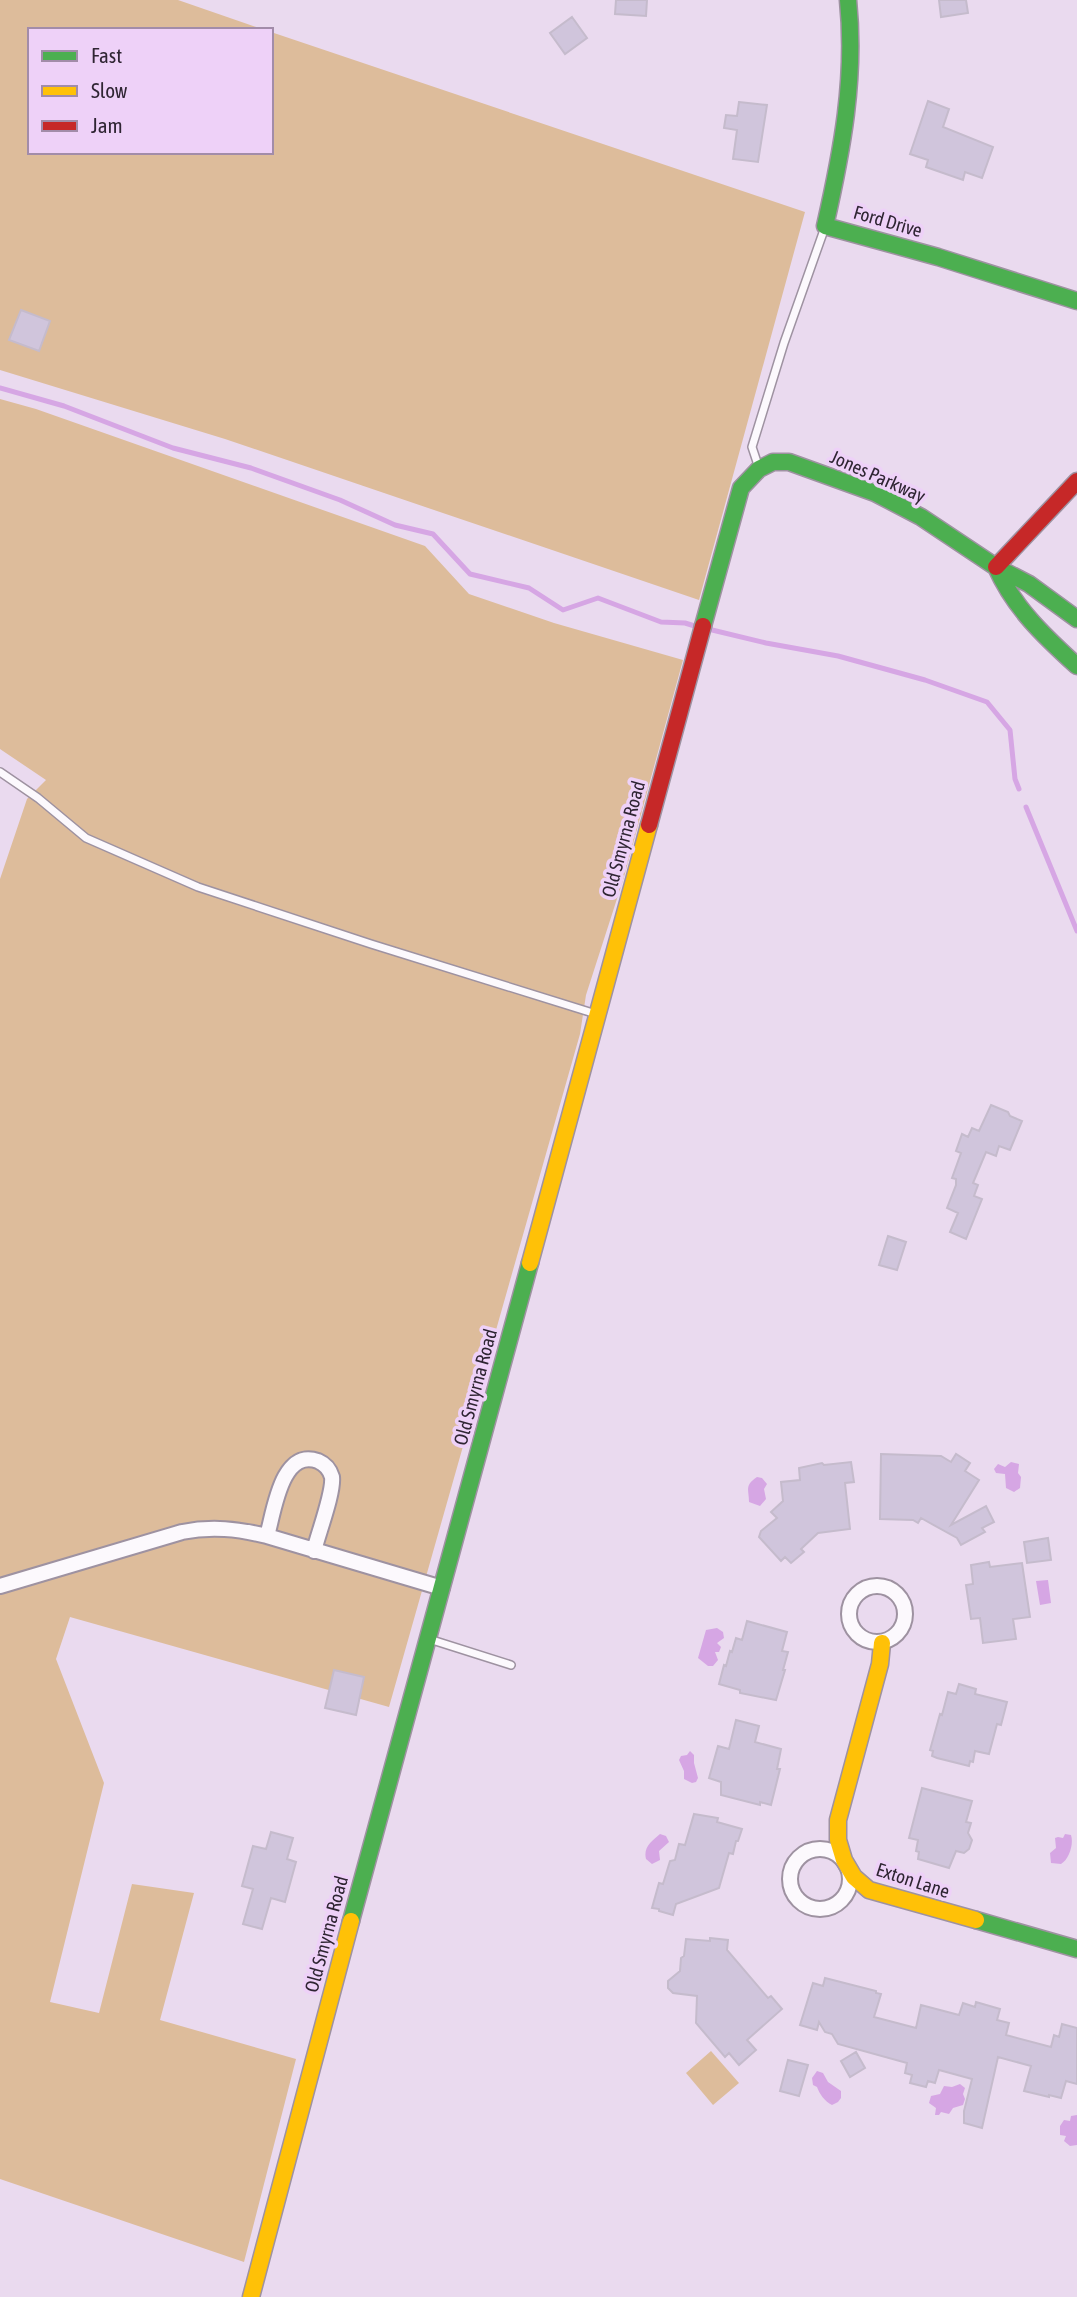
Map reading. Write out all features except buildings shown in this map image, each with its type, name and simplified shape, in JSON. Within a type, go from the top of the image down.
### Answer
[{"type":"street","name":"Ford Drive","points":[[848,0],[851,79],[845,141],[825,226],[938,257],[1077,301]]},
{"type":"street","name":"Jones Parkway","points":[[759,469],[773,463],[789,462],[875,494],[921,517],[996,567],[1029,584],[1077,620]]},
{"type":"street","name":"Old Smyrna Road","points":[[251,2297],[427,1638],[741,488],[759,469]]},
{"type":"street","points":[[1077,481],[996,567],[1007,593],[1024,617],[1077,666]]},
{"type":"street","points":[[267,1536],[286,1471],[299,1461],[317,1461],[328,1469],[331,1484],[314,1551]]},
{"type":"street","points":[[0,1586],[182,1532],[228,1528],[267,1536],[442,1588]]},
{"type":"street","points":[[874,1586],[893,1590],[905,1608],[906,1618],[902,1629],[882,1643],[860,1637],[849,1619],[850,1606],[854,1599],[861,1591],[874,1586]]},
{"type":"street","name":"Exton Lane","points":[[882,1643],[880,1664],[838,1820],[838,1840],[846,1865],[859,1884],[869,1890],[1077,1949]]},
{"type":"street","points":[[813,1850],[825,1850],[838,1855],[846,1865],[850,1879],[848,1889],[834,1906],[810,1908],[794,1895],[790,1886],[790,1875],[795,1862],[802,1855],[813,1850]]},
{"type":"lane","points":[[759,469],[752,447],[784,343],[825,226]]},
{"type":"lane","points":[[0,772],[38,798],[86,838],[198,887],[597,1014]]},
{"type":"lane","points":[[427,1638],[511,1665]]},
{"type":"shaded area","points":[[0,0],[178,0],[259,28],[28,28],[28,154],[273,154],[273,33],[805,212],[699,600],[225,439],[0,370]]},
{"type":"shaded area","points":[[0,399],[36,409],[425,546],[469,594],[554,623],[683,660],[624,877],[586,995],[580,1034],[389,1707],[70,1617],[56,1659],[104,1783],[50,2002],[99,2013],[132,1884],[194,1893],[160,2020],[296,2059],[244,2262],[0,2179],[0,879],[27,799],[46,780],[0,749]]},
{"type":"shaded area","points":[[1011,1462],[1019,1464],[1018,1473],[1021,1477],[1020,1488],[1014,1492],[1006,1488],[1005,1474],[996,1473],[994,1469],[998,1464],[1005,1467]]},
{"type":"shaded area","points":[[757,1477],[767,1484],[764,1489],[766,1499],[760,1506],[749,1502],[749,1485]]},
{"type":"shaded area","points":[[1048,1580],[1051,1603],[1040,1605],[1036,1581]]},
{"type":"shaded area","points":[[717,1628],[723,1632],[724,1638],[717,1643],[721,1647],[719,1652],[715,1652],[718,1660],[713,1666],[708,1666],[698,1658],[706,1630]]},
{"type":"shaded area","points":[[690,1751],[694,1755],[698,1778],[692,1783],[684,1779],[679,1760]]},
{"type":"shaded area","points":[[660,1834],[666,1836],[669,1842],[659,1851],[660,1860],[652,1864],[646,1859],[646,1851]]},
{"type":"shaded area","points":[[1065,1834],[1071,1835],[1072,1839],[1068,1855],[1061,1864],[1051,1863],[1050,1853],[1056,1848],[1055,1838],[1063,1838]]},
{"type":"shaded area","points":[[711,2051],[739,2083],[713,2105],[686,2073]]},
{"type":"shaded area","points":[[817,2071],[823,2073],[828,2082],[841,2091],[838,2102],[829,2104],[813,2085],[812,2078]]},
{"type":"shaded area","points":[[960,2084],[965,2088],[963,2105],[953,2108],[949,2114],[941,2112],[935,2115],[936,2108],[929,2103],[931,2096],[940,2094],[944,2086]]},
{"type":"shaded area","points":[[1077,2115],[1077,2145],[1070,2146],[1064,2141],[1066,2136],[1060,2135],[1060,2126],[1064,2120],[1070,2121],[1071,2116]]},
{"type":"waterway","points":[[0,388],[64,406],[173,448],[251,468],[340,500],[395,525],[433,534],[470,574],[529,588],[563,610],[598,598],[661,622],[685,623],[698,627]]},
{"type":"waterway","points":[[708,629],[838,656],[925,680],[987,702],[1010,730],[1015,779],[1019,789]]},
{"type":"waterway","points":[[1026,807],[1077,931]]},
{"type":"traffic: fast","points":[[848,0],[849,86],[837,170],[825,226],[938,257],[1077,301]]},
{"type":"traffic: fast","points":[[703,626],[741,488],[759,469],[773,462],[789,462],[875,493],[921,517],[996,567],[1029,584],[1077,619]]},
{"type":"traffic: fast","points":[[996,567],[1021,608],[1077,666]]},
{"type":"traffic: fast","points":[[351,1921],[530,1263]]},
{"type":"traffic: fast","points":[[976,1920],[1077,1949]]},
{"type":"traffic: slow","points":[[530,1263],[649,825]]},
{"type":"traffic: slow","points":[[882,1643],[880,1664],[838,1820],[838,1840],[844,1860],[854,1877],[869,1890],[976,1920]]},
{"type":"traffic: slow","points":[[251,2297],[351,1921]]},
{"type":"traffic: jam","points":[[996,567],[1077,481]]},
{"type":"traffic: jam","points":[[649,825],[703,626]]}]
